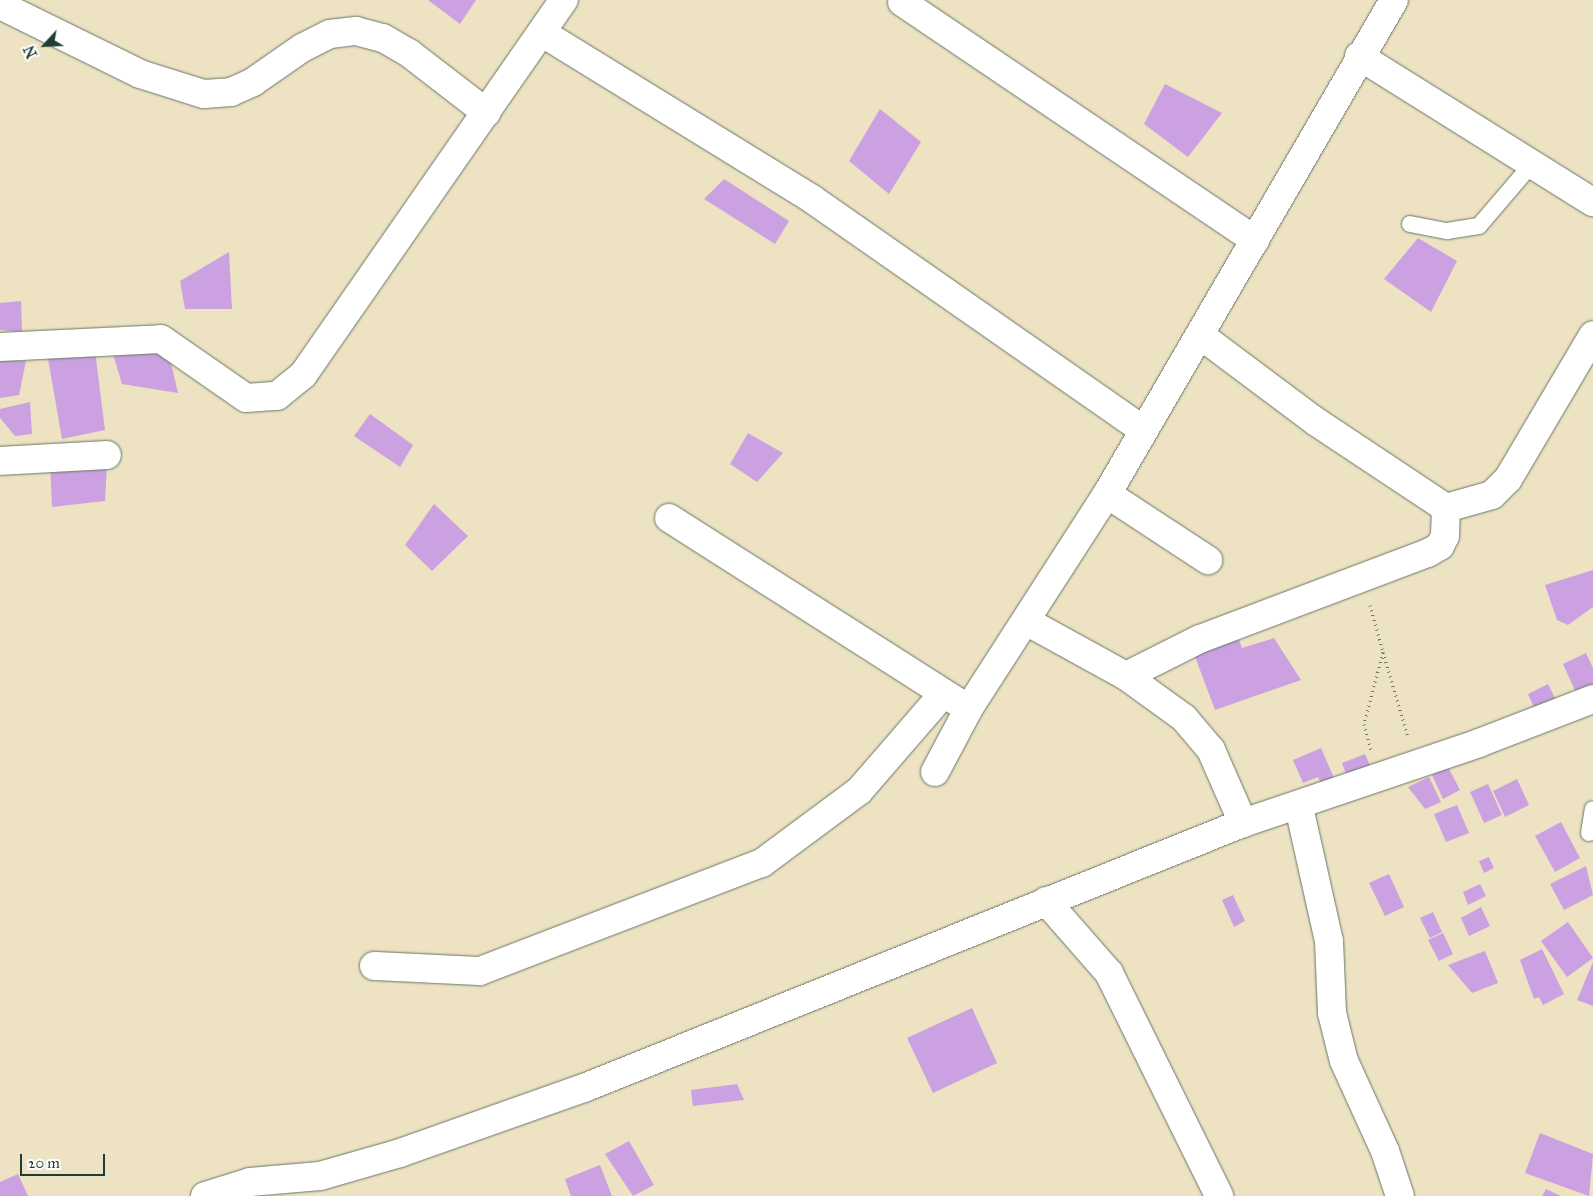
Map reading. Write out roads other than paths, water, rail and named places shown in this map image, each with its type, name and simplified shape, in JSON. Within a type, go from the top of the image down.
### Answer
[{"type":"street","points":[[0,347],[161,339],[246,398],[277,396],[303,375],[544,34],[564,0]]},
{"type":"street","points":[[935,772],[969,708],[1107,494],[1142,429],[1200,335],[1359,56],[1394,0]]},
{"type":"street","points":[[902,2],[1254,240]]},
{"type":"street","points":[[0,5],[140,74],[204,94],[231,92],[254,82],[302,48],[330,34],[356,31],[382,38],[409,53],[487,113]]},
{"type":"street","points":[[544,34],[812,200],[1142,429]]},
{"type":"street","points":[[1359,56],[1593,202]]},
{"type":"street","points":[[1200,335],[1315,421],[1446,508],[1492,495],[1508,479],[1593,335]]},
{"type":"street","points":[[0,461],[107,455]]},
{"type":"street","points":[[1107,494],[1208,560]]},
{"type":"street","points":[[1126,676],[1200,639],[1440,546],[1445,536],[1446,508]]},
{"type":"street","points":[[669,518],[944,694],[969,708]]},
{"type":"street","points":[[1026,621],[1126,676],[1184,718],[1211,750],[1243,823]]},
{"type":"street","points":[[374,966],[480,971],[762,863],[859,791],[944,694]]},
{"type":"street","points":[[204,1196],[250,1182],[322,1186],[400,1153],[584,1088],[1243,823],[1299,807],[1381,778],[1593,699]]},
{"type":"street","points":[[1299,807],[1329,941],[1332,1013],[1344,1061],[1385,1151],[1400,1196]]},
{"type":"street","points":[[1046,901],[1109,973],[1219,1196]]},
{"type":"lane","points":[[1410,224],[1448,231],[1479,226],[1532,164]]},
{"type":"lane","points":[[1589,833],[1593,808]]}]
